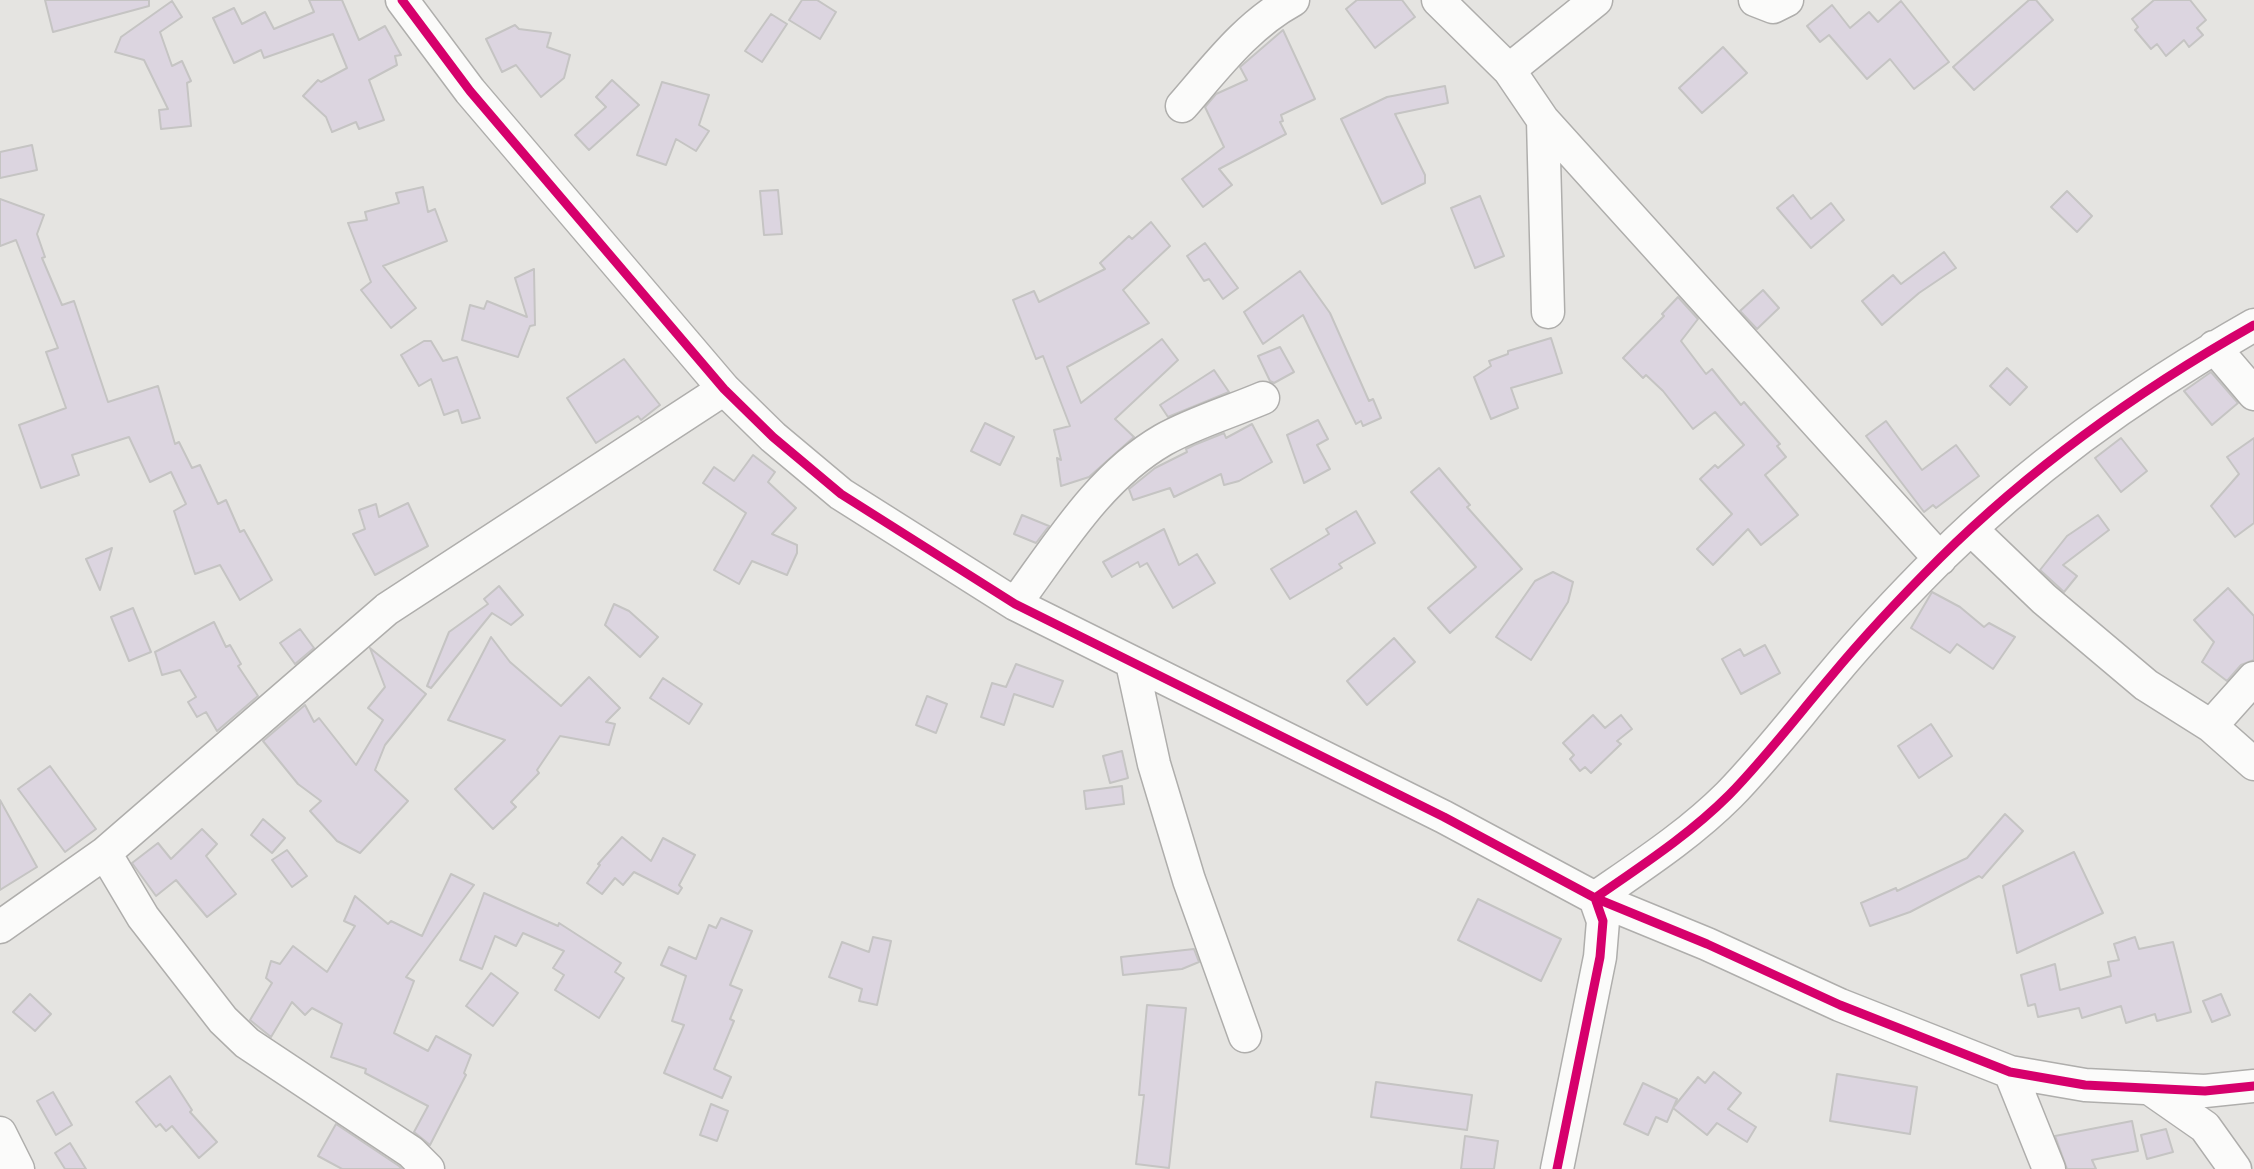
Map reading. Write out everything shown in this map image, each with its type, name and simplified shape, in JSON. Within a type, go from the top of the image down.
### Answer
[{"type":"street","points":[[402,0],[470,91],[724,388],[773,437],[841,494],[1015,604],[1444,817],[1595,898],[1707,944],[1840,1005],[2010,1072],[2085,1085],[2205,1091],[2254,1086]]},
{"type":"street","points":[[1182,106],[1238,42],[1273,10],[1293,0]]},
{"type":"street","points":[[1438,0],[1508,70],[1543,120],[1940,559]]},
{"type":"street","points":[[1508,70],[1596,0]]},
{"type":"street","points":[[1755,0],[1773,7],[1787,0]]},
{"type":"street","points":[[1543,120],[1548,312]]},
{"type":"street","points":[[1595,898],[1685,835],[1727,797],[1768,754],[1834,673],[1971,529],[2051,461],[2125,404],[2214,347],[2254,325]]},
{"type":"street","points":[[2214,347],[2254,394]]},
{"type":"street","points":[[0,927],[105,853],[387,609],[724,388]]},
{"type":"street","points":[[1015,604],[1086,510],[1122,470],[1163,440],[1262,398]]},
{"type":"street","points":[[1971,529],[2044,599],[2146,685],[2210,726],[2254,764]]},
{"type":"street","points":[[1132,663],[1154,764],[1169,815],[1245,1036]]},
{"type":"street","points":[[2210,726],[2254,678]]},
{"type":"street","points":[[105,853],[143,917],[223,1020],[247,1043],[411,1152],[428,1169]]},
{"type":"street","points":[[1557,1169],[1601,957],[1602,921],[1595,898]]},
{"type":"street","points":[[2010,1072],[2049,1169]]},
{"type":"street","points":[[2149,1088],[2205,1126],[2235,1169]]},
{"type":"street","points":[[0,1133],[18,1169]]},
{"type":"building","points":[[45,0],[149,0],[149,6],[53,32]]},
{"type":"building","points":[[309,0],[342,0],[359,40],[385,26],[401,55],[395,56],[397,65],[369,80],[384,120],[359,129],[356,122],[332,132],[326,117],[303,96],[318,80],[321,82],[347,68],[333,34],[264,58],[261,50],[234,63],[213,18],[234,8],[242,24],[265,12],[274,29],[314,12]]},
{"type":"building","points":[[802,0],[817,0],[836,12],[820,39],[789,20]]},
{"type":"building","points":[[1357,0],[1402,0],[1415,17],[1375,48],[1346,9]]},
{"type":"building","points":[[2029,0],[2036,0],[2053,20],[1974,90],[1953,67]]},
{"type":"building","points":[[2154,0],[2190,0],[2206,20],[2197,28],[2203,35],[2189,47],[2184,40],[2166,56],[2157,44],[2151,49],[2135,30],[2138,27],[2132,19]]},
{"type":"building","points":[[172,1],[182,17],[160,32],[172,66],[182,61],[191,81],[187,83],[191,126],[161,129],[159,110],[168,109],[144,60],[115,52],[121,37]]},
{"type":"building","points":[[1901,1],[1949,62],[1914,89],[1890,59],[1867,79],[1829,35],[1820,42],[1807,26],[1832,5],[1850,28],[1869,12],[1878,22]]},
{"type":"building","points":[[771,14],[787,24],[762,62],[745,51]]},
{"type":"building","points":[[515,25],[519,29],[551,33],[547,47],[570,55],[564,78],[541,97],[516,65],[502,72],[486,39]]},
{"type":"building","points":[[1283,30],[1315,99],[1281,115],[1283,121],[1280,122],[1286,134],[1219,169],[1232,185],[1203,207],[1182,179],[1224,147],[1205,107],[1216,94],[1247,80],[1240,67]]},
{"type":"building","points":[[1723,47],[1747,73],[1702,113],[1679,88]]},
{"type":"building","points":[[612,80],[639,105],[589,150],[575,135],[606,107],[596,97]]},
{"type":"building","points":[[662,82],[709,95],[699,125],[709,131],[696,151],[676,139],[666,165],[637,155]]},
{"type":"building","points":[[1445,86],[1448,103],[1395,114],[1425,175],[1425,183],[1382,204],[1341,119],[1387,97]]},
{"type":"building","points":[[32,145],[37,170],[0,178],[0,152]]},
{"type":"building","points":[[423,187],[428,212],[435,209],[447,241],[383,266],[416,308],[391,328],[361,290],[371,282],[348,223],[367,220],[365,212],[399,203],[396,193]]},
{"type":"building","points":[[778,190],[782,234],[764,235],[760,191]]},
{"type":"building","points":[[2067,191],[2092,216],[2077,232],[2051,207]]},
{"type":"building","points":[[1793,195],[1811,219],[1831,203],[1844,220],[1811,248],[1777,208]]},
{"type":"building","points":[[1480,196],[1504,256],[1475,268],[1451,208]]},
{"type":"building","points":[[0,199],[44,215],[37,234],[45,257],[42,258],[62,305],[74,301],[108,402],[158,386],[175,444],[179,442],[192,468],[200,465],[218,504],[226,500],[240,532],[244,530],[272,580],[240,600],[220,565],[195,574],[174,511],[186,504],[171,472],[150,482],[129,437],[72,455],[79,475],[41,488],[19,425],[66,408],[46,352],[58,348],[16,240],[0,246]]},
{"type":"building","points":[[1151,222],[1170,246],[1123,290],[1149,323],[1067,367],[1081,403],[1162,339],[1178,360],[1115,419],[1134,437],[1089,477],[1061,486],[1057,458],[1061,460],[1054,430],[1070,426],[1043,356],[1036,359],[1013,300],[1034,291],[1039,302],[1105,269],[1100,263],[1129,236],[1132,239]]},
{"type":"building","points":[[1205,243],[1238,288],[1223,299],[1209,279],[1204,281],[1187,256]]},
{"type":"building","points":[[1944,252],[1956,268],[1919,293],[1882,325],[1862,301],[1893,275],[1901,284]]},
{"type":"building","points":[[534,269],[535,325],[530,326],[518,357],[462,340],[470,305],[484,309],[487,301],[527,317],[515,278]]},
{"type":"building","points":[[1300,271],[1330,313],[1369,401],[1373,399],[1381,418],[1363,426],[1361,421],[1356,424],[1303,315],[1263,344],[1244,312]]},
{"type":"building","points":[[1763,290],[1779,308],[1757,329],[1740,311]]},
{"type":"building","points":[[1678,297],[1698,319],[1681,341],[1706,374],[1712,369],[1741,405],[1744,402],[1780,444],[1777,446],[1786,457],[1765,475],[1798,515],[1761,545],[1748,529],[1713,565],[1697,549],[1732,514],[1700,479],[1715,465],[1718,468],[1744,445],[1715,412],[1693,429],[1663,391],[1646,375],[1643,378],[1623,358],[1664,316],[1662,314]]},
{"type":"building","points":[[1551,338],[1562,373],[1511,388],[1518,408],[1491,419],[1474,377],[1491,366],[1489,361],[1508,354],[1508,351]]},
{"type":"building","points":[[424,341],[431,341],[443,361],[457,357],[480,418],[462,423],[458,410],[444,415],[431,379],[419,386],[401,355]]},
{"type":"building","points":[[1280,347],[1294,372],[1274,383],[1270,381],[1258,356]]},
{"type":"building","points":[[624,359],[660,405],[641,420],[638,416],[596,443],[567,398]]},
{"type":"building","points":[[2007,368],[2027,387],[2010,405],[1990,386]]},
{"type":"building","points":[[1214,370],[1229,392],[1168,417],[1160,405]]},
{"type":"building","points":[[2211,372],[2238,403],[2212,425],[2184,391]]},
{"type":"building","points":[[1318,420],[1328,439],[1317,445],[1330,469],[1304,483],[1287,435]]},
{"type":"building","points":[[1886,421],[1922,470],[1956,445],[1979,476],[1936,508],[1933,505],[1924,512],[1866,436]]},
{"type":"building","points":[[985,423],[1014,437],[1000,465],[971,451]]},
{"type":"building","points":[[1252,424],[1272,462],[1239,481],[1224,485],[1221,474],[1174,497],[1170,488],[1133,500],[1129,489],[1155,468],[1187,452],[1186,449],[1194,445],[1224,433],[1226,438]]},
{"type":"building","points":[[2121,438],[2147,471],[2121,492],[2095,458]]},
{"type":"building","points":[[2254,438],[2254,523],[2235,537],[2211,506],[2239,474],[2227,457]]},
{"type":"building","points":[[753,455],[775,472],[768,482],[796,508],[772,534],[797,545],[797,553],[787,575],[752,561],[739,584],[714,570],[746,513],[703,483],[714,467],[734,481]]},
{"type":"building","points":[[1439,468],[1470,505],[1467,507],[1522,569],[1450,633],[1428,608],[1476,567],[1411,492]]},
{"type":"building","points":[[408,503],[428,546],[375,575],[353,534],[365,529],[359,510],[376,504],[379,517]]},
{"type":"building","points":[[1356,511],[1375,543],[1339,564],[1342,568],[1290,599],[1271,569],[1329,534],[1326,529]]},
{"type":"building","points":[[1022,515],[1049,526],[1036,543],[1014,534]]},
{"type":"building","points":[[2098,515],[2109,530],[2063,565],[2077,576],[2064,592],[2040,570],[2067,536]]},
{"type":"building","points":[[1164,529],[1179,565],[1197,554],[1215,583],[1173,608],[1147,563],[1140,567],[1138,562],[1112,577],[1103,562]]},
{"type":"building","points":[[112,548],[100,590],[86,559]]},
{"type":"building","points":[[1553,572],[1573,582],[1568,602],[1531,660],[1496,637],[1535,581]]},
{"type":"building","points":[[499,586],[523,615],[511,625],[492,613],[431,688],[427,686],[449,632],[488,604],[484,599]]},
{"type":"building","points":[[2228,588],[2254,616],[2254,660],[2241,665],[2227,681],[2202,662],[2214,642],[2194,620]]},
{"type":"building","points":[[1932,592],[1960,607],[1984,627],[1989,623],[2015,637],[1993,669],[1957,644],[1950,653],[1911,628]]},
{"type":"building","points":[[614,604],[629,611],[658,637],[640,657],[605,625]]},
{"type":"building","points":[[133,608],[151,652],[129,661],[111,617]]},
{"type":"building","points":[[214,622],[226,647],[230,645],[241,664],[238,666],[258,696],[217,731],[206,712],[197,717],[188,702],[196,697],[180,670],[162,675],[155,652]]},
{"type":"building","points":[[300,629],[314,648],[295,664],[280,643]]},
{"type":"building","points":[[491,637],[510,662],[561,706],[589,677],[620,708],[606,722],[615,724],[609,745],[560,736],[537,770],[539,773],[511,802],[516,807],[493,829],[455,789],[505,740],[448,720]]},
{"type":"building","points":[[1394,638],[1415,662],[1367,705],[1347,681]]},
{"type":"building","points":[[1765,645],[1780,673],[1741,694],[1722,659],[1740,649],[1744,656]]},
{"type":"building","points":[[370,648],[426,694],[385,745],[375,770],[408,801],[360,853],[337,841],[310,811],[321,801],[298,784],[263,741],[305,705],[314,722],[319,718],[356,765],[383,720],[368,708],[385,687]]},
{"type":"building","points":[[1016,664],[1063,681],[1053,707],[1014,694],[1004,725],[981,717],[992,683],[1006,687]]},
{"type":"building","points":[[663,678],[702,704],[689,724],[650,698]]},
{"type":"building","points":[[927,696],[947,704],[936,733],[916,725]]},
{"type":"building","points":[[1593,715],[1605,728],[1621,715],[1632,729],[1617,741],[1621,744],[1591,773],[1585,767],[1580,771],[1570,759],[1574,755],[1563,743]]},
{"type":"building","points":[[1931,724],[1952,756],[1919,778],[1898,746]]},
{"type":"building","points":[[1122,751],[1128,778],[1110,783],[1103,756]]},
{"type":"building","points":[[50,766],[96,829],[65,852],[18,789]]},
{"type":"building","points":[[1122,786],[1124,804],[1086,809],[1084,791]]},
{"type":"building","points":[[0,800],[37,867],[0,890]]},
{"type":"building","points":[[2005,814],[2023,831],[1982,878],[1979,876],[1910,912],[1870,926],[1861,903],[1896,888],[1897,891],[1967,858]]},
{"type":"building","points":[[263,819],[285,838],[272,853],[251,835]]},
{"type":"building","points":[[202,829],[217,844],[206,856],[236,894],[207,917],[176,880],[156,896],[132,863],[158,843],[171,859]]},
{"type":"building","points":[[622,837],[651,861],[663,838],[695,855],[679,885],[682,888],[678,894],[634,872],[623,885],[615,878],[602,894],[587,883],[600,865],[598,864]]},
{"type":"building","points":[[287,850],[307,876],[292,887],[272,860]]},
{"type":"building","points":[[2074,852],[2103,913],[2017,953],[2003,886]]},
{"type":"building","points":[[451,874],[474,885],[406,977],[414,981],[394,1033],[428,1051],[436,1036],[471,1055],[464,1073],[466,1075],[430,1145],[414,1132],[428,1106],[365,1073],[366,1069],[331,1057],[342,1024],[312,1008],[305,1015],[292,1002],[271,1037],[250,1020],[272,983],[266,978],[271,961],[280,964],[293,946],[327,972],[355,926],[344,921],[355,896],[388,924],[391,921],[422,936]]},
{"type":"building","points":[[484,893],[558,926],[559,923],[621,963],[615,972],[624,978],[599,1018],[555,990],[564,975],[553,968],[564,951],[523,933],[516,946],[495,936],[482,969],[460,960]]},
{"type":"building","points":[[1478,899],[1561,939],[1541,981],[1458,940]]},
{"type":"building","points":[[721,918],[752,931],[730,985],[742,990],[730,1019],[734,1021],[714,1069],[731,1077],[722,1098],[664,1073],[684,1025],[672,1021],[686,976],[661,965],[669,947],[696,959],[709,925],[716,928]]},
{"type":"building","points":[[873,937],[891,941],[877,1005],[859,1001],[862,989],[829,977],[842,942],[869,952]]},
{"type":"building","points":[[2135,937],[2139,949],[2173,942],[2191,1012],[2157,1021],[2155,1014],[2126,1023],[2121,1006],[2082,1018],[2079,1008],[2038,1017],[2035,1004],[2028,1006],[2021,975],[2055,964],[2060,990],[2111,976],[2108,962],[2119,960],[2114,944]]},
{"type":"building","points":[[1194,949],[1199,962],[1182,969],[1123,975],[1121,957]]},
{"type":"building","points":[[491,973],[518,993],[493,1026],[466,1006]]},
{"type":"building","points":[[30,994],[51,1014],[35,1031],[13,1012]]},
{"type":"building","points":[[2221,994],[2230,1015],[2212,1022],[2203,1001]]},
{"type":"building","points":[[1147,1005],[1186,1008],[1169,1168],[1136,1164],[1144,1095],[1139,1095]]},
{"type":"building","points":[[1714,1072],[1741,1093],[1728,1109],[1756,1127],[1747,1142],[1717,1123],[1707,1135],[1673,1108],[1698,1077],[1705,1083]]},
{"type":"building","points":[[1837,1074],[1917,1087],[1910,1134],[1830,1121]]},
{"type":"building","points":[[170,1076],[192,1110],[190,1112],[217,1142],[199,1158],[172,1126],[166,1131],[160,1124],[156,1127],[136,1102]]},
{"type":"building","points":[[1376,1082],[1472,1095],[1467,1130],[1371,1117]]},
{"type":"building","points":[[1643,1083],[1677,1099],[1667,1122],[1656,1117],[1648,1135],[1624,1124]]},
{"type":"building","points":[[53,1092],[72,1125],[56,1135],[37,1101]]},
{"type":"building","points":[[711,1104],[728,1111],[717,1141],[700,1135]]},
{"type":"building","points":[[2132,1121],[2138,1151],[2092,1160],[2096,1169],[2067,1169],[2055,1136]]},
{"type":"building","points":[[336,1124],[402,1169],[342,1169],[318,1156]]},
{"type":"building","points":[[2166,1129],[2173,1152],[2147,1159],[2141,1135]]},
{"type":"building","points":[[1465,1136],[1498,1141],[1494,1169],[1461,1169]]},
{"type":"building","points":[[70,1143],[86,1169],[65,1169],[55,1153]]},
{"type":"cycle path","points":[[402,0],[470,91],[724,389],[773,437],[841,494],[1015,604],[1444,817],[1595,898],[1707,944],[1840,1005],[2010,1072],[2085,1085],[2205,1091],[2254,1086]]},
{"type":"cycle path","points":[[1557,1169],[1600,957],[1603,921],[1595,898],[1714,810],[1769,751],[1885,615],[1940,558],[2012,492],[2090,431],[2170,375],[2254,325]]}]
